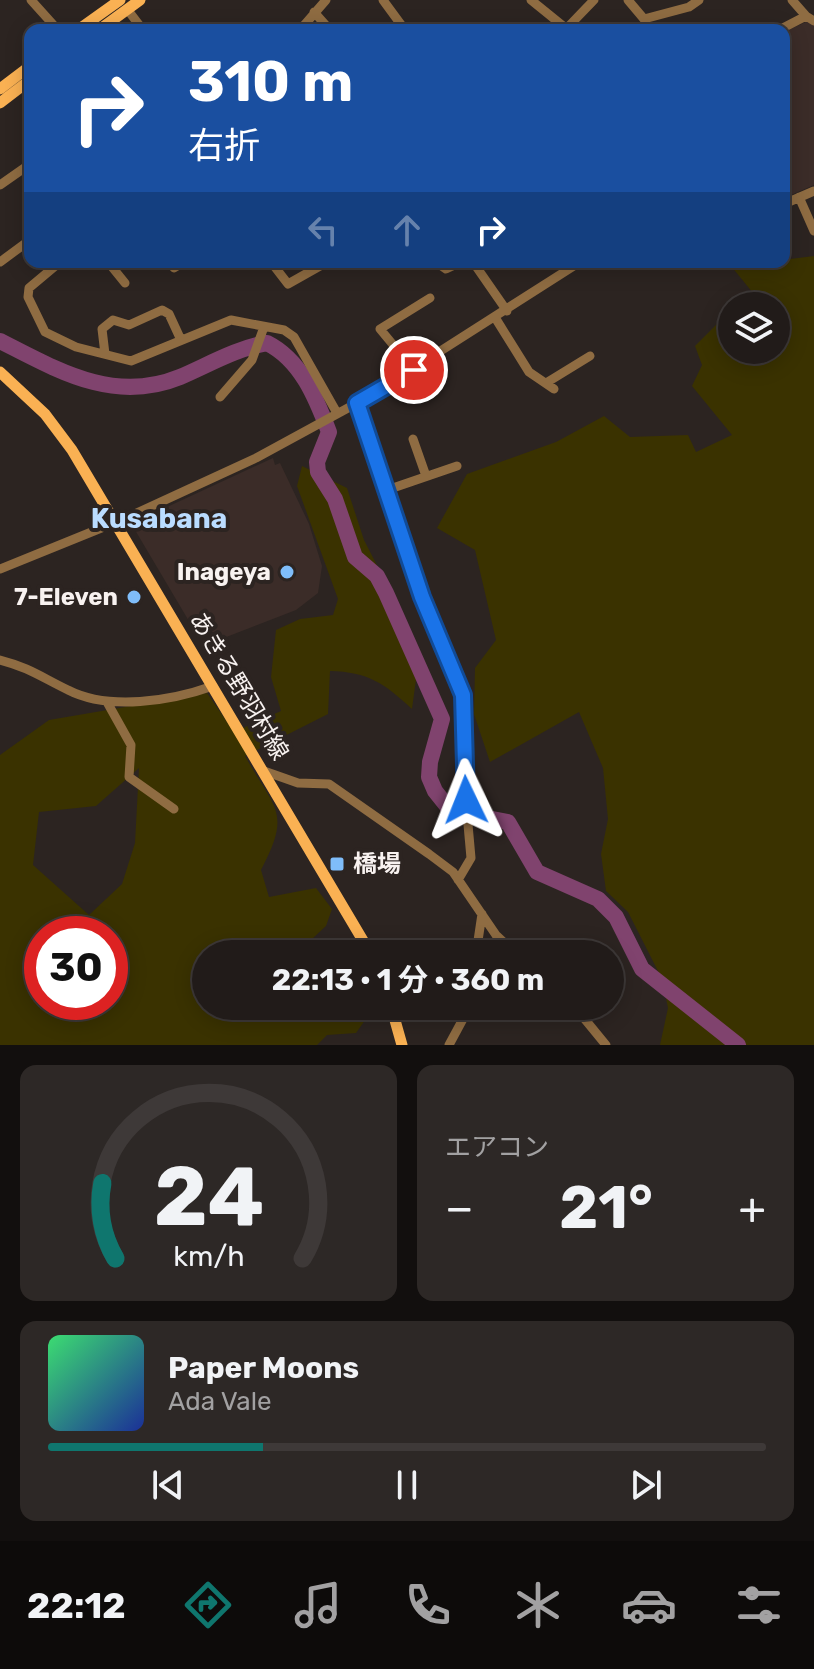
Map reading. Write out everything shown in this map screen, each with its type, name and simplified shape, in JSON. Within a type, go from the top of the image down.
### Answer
[{"type":"main road","points":[[89,24],[123,5],[140,0]]},
{"type":"main road","points":[[105,24],[123,5]]},
{"type":"main road","points":[[0,89],[24,71]]},
{"type":"main road","points":[[0,103],[24,87]]},
{"type":"main road","name":"あきる野羽村線","points":[[0,372],[60,433],[116,522],[363,940]]},
{"type":"main road","points":[[395,1020],[402,1045]]},
{"type":"street","points":[[31,0],[53,24]]},
{"type":"street","points":[[383,0],[401,24]]},
{"type":"street","points":[[531,0],[562,24]]},
{"type":"street","points":[[572,24],[594,0]]},
{"type":"street","points":[[628,0],[647,24]]},
{"type":"street","points":[[644,19],[689,7],[699,0]]},
{"type":"street","points":[[790,26],[810,19],[792,0]]},
{"type":"street","points":[[305,24],[320,4]]},
{"type":"street","points":[[320,4],[328,24]]},
{"type":"street","points":[[123,5],[138,24]]},
{"type":"street","points":[[0,185],[24,168]]},
{"type":"street","points":[[790,201],[814,191]]},
{"type":"street","points":[[799,197],[814,231]]},
{"type":"street","points":[[0,262],[24,244]]},
{"type":"street","points":[[53,268],[29,288],[28,297],[45,332],[76,347],[131,361],[231,320],[262,332],[284,330],[294,337],[334,415]]},
{"type":"street","points":[[113,268],[125,283]]},
{"type":"street","points":[[276,268],[288,284],[316,268]]},
{"type":"street","points":[[477,268],[507,311]]},
{"type":"street","points":[[0,569],[116,522],[246,462],[414,370],[571,268]]},
{"type":"street","points":[[414,370],[380,329],[430,298]]},
{"type":"street","points":[[105,354],[102,329],[113,320],[129,325],[162,310],[169,314],[181,340]]},
{"type":"street","points":[[496,319],[529,372],[550,386],[590,356]]},
{"type":"street","points":[[220,397],[253,357],[262,332]]},
{"type":"street","points":[[357,403],[422,597],[463,695],[471,858],[467,871],[458,880]]},
{"type":"street","points":[[413,439],[426,476]]},
{"type":"street","points":[[387,490],[457,466]]},
{"type":"street","points":[[0,660],[39,672],[68,691],[107,702],[175,697],[213,686]]},
{"type":"street","points":[[107,702],[131,745],[129,777],[174,809]]},
{"type":"street","points":[[264,771],[294,783],[323,783],[335,787],[451,871],[504,940]]},
{"type":"street","points":[[478,940],[482,914]]},
{"type":"street","points":[[449,1045],[462,1020]]},
{"type":"street","points":[[585,1020],[606,1045]]},
{"type":"shaded area","points":[[806,22],[814,24],[814,185],[790,195],[790,29]]},
{"type":"shaded area","points":[[814,256],[814,1045],[660,1045],[668,1008],[662,979],[628,912],[606,891],[601,854],[608,819],[603,768],[579,712],[490,762],[474,714],[475,668],[496,640],[475,550],[437,528],[467,474],[556,442],[604,416],[630,437],[688,435],[696,452],[732,435],[692,386],[702,365],[695,346],[718,323],[718,364],[790,364],[790,292],[752,292],[733,268],[790,268],[790,259]]},
{"type":"shaded area","points":[[273,458],[275,465],[280,463],[309,524],[322,566],[318,593],[296,610],[216,641],[211,628],[196,633],[135,530],[139,520]]},
{"type":"shaded area","points":[[302,466],[347,488],[364,540],[386,583],[417,672],[412,709],[375,681],[355,674],[330,671],[328,714],[245,756],[276,811],[276,835],[261,870],[269,897],[316,888],[332,909],[326,926],[313,940],[192,940],[192,1020],[365,1020],[356,1033],[327,1035],[317,1045],[0,1045],[0,755],[49,720],[207,693],[234,732],[281,711],[271,677],[276,630],[300,619],[333,615],[338,599],[297,486]],"holes":[[[139,768],[135,843],[122,884],[89,915],[33,865],[39,812],[96,806]]]},
{"type":"waterway","points":[[0,341],[65,373],[110,385],[132,387],[180,377],[234,353],[267,343],[289,359],[313,393],[329,432],[317,462],[318,472],[335,499],[355,557],[377,576],[386,593],[442,719],[430,762],[429,777],[435,791],[451,811],[508,822],[537,872],[598,899],[616,917],[642,969],[738,1045]]},
{"type":"place","name":"Inageya","points":[[287,572]]},
{"type":"place","name":"7-Eleven","points":[[134,597]]},
{"type":"place","name":"橋場","points":[[337,864]]},
{"type":"district","name":"Kusabana","points":[[159,518]]},
{"type":"route","points":[[414,370],[357,403],[422,597],[463,695],[466,800]]}]
